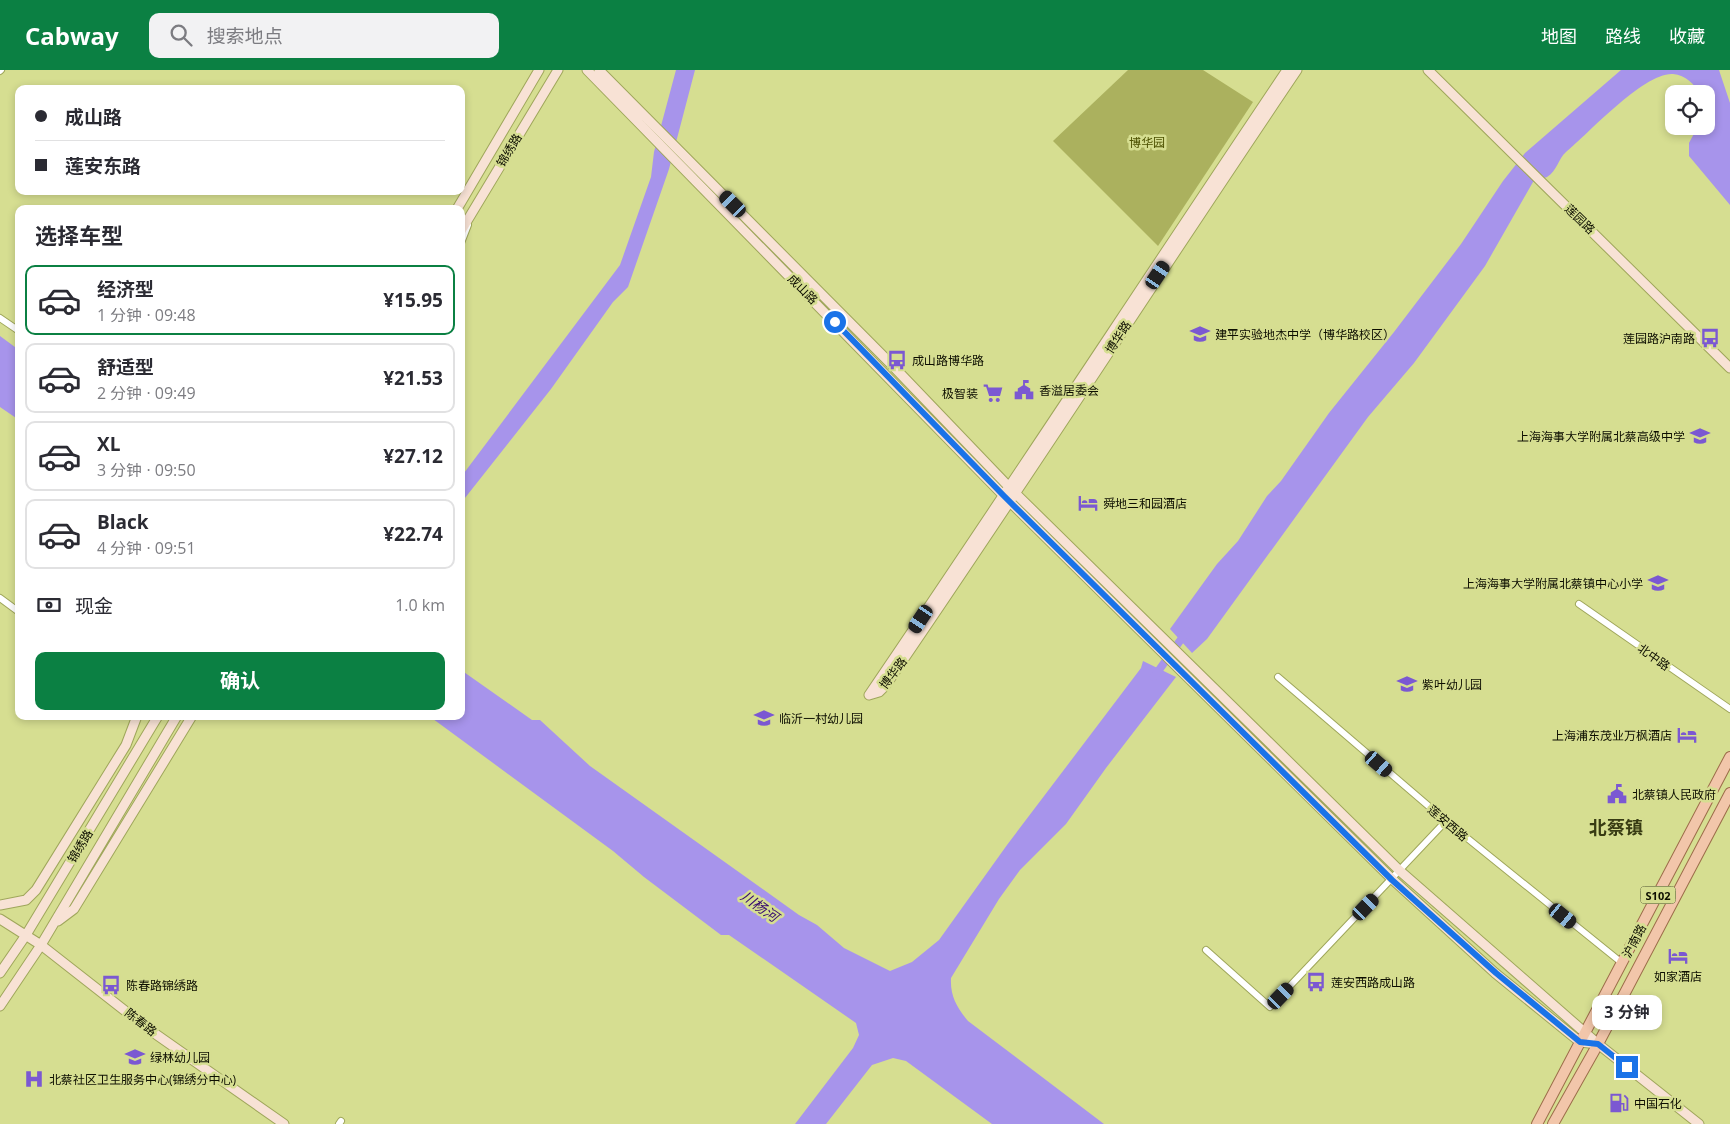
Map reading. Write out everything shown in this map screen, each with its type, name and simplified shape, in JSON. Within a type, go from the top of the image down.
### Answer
[{"type":"main road","name":"锦绣路","points":[[465,195],[539,70]]},
{"type":"main road","name":"锦绣路","points":[[465,225],[558,70]]},
{"type":"main road","name":"成山路","points":[[587,70],[1008,499],[1151,634]]},
{"type":"main road","name":"成山路","points":[[600,70],[1014,491],[1392,880],[1496,973],[1583,1038],[1598,1044],[1699,1124]]},
{"type":"main road","name":"博华路","points":[[1014,491],[1110,332],[1287,70]]},
{"type":"main road","name":"博华路","points":[[1008,499],[886,685],[879,692],[869,695],[1008,499],[1014,491],[1297,70]]},
{"type":"main road","name":"莲园路","points":[[1428,70],[1730,368]]},
{"type":"main road","name":"成山路","points":[[1189,672],[1400,872],[1583,1038]]},
{"type":"main road","name":"锦绣路","points":[[0,905],[26,900],[36,890],[126,745],[135,720]]},
{"type":"main road","name":"锦绣路","points":[[0,974],[26,936],[156,720]]},
{"type":"main road","name":"锦绣路","points":[[0,1006],[54,924],[175,720]]},
{"type":"main road","name":"锦绣路","points":[[54,924],[74,910],[190,720]]},
{"type":"main road","name":"沪南路","points":[[1537,1124],[1730,757]]},
{"type":"main road","name":"沪南路","points":[[1553,1124],[1598,1044],[1730,793]]},
{"type":"main road","name":"陈春路","points":[[0,919],[41,945],[148,1028],[284,1124]]},
{"type":"street","points":[[465,233],[474,210]]},
{"type":"street","points":[[0,318],[15,328]]},
{"type":"street","points":[[0,598],[15,609]]},
{"type":"street","name":"北中路","points":[[1579,604],[1730,709]]},
{"type":"street","name":"莲安西路","points":[[1278,677],[1446,821],[1622,963]]},
{"type":"street","points":[[1206,950],[1270,1007],[1400,872],[1446,821]]},
{"type":"green space","name":"博华园","points":[[1128,70],[1203,70],[1253,102],[1158,246],[1053,141]]},
{"type":"water","points":[[676,70],[695,70],[669,169],[628,287],[613,302],[551,389],[465,498],[465,472],[620,265],[651,177],[654,152]]},
{"type":"water","points":[[1621,70],[1719,70],[1730,103],[1730,205],[1689,156],[1689,143],[1693,135],[1715,135],[1715,85],[1693,85],[1682,76],[1673,74],[1661,76],[1632,93],[1566,152],[1550,174],[1533,182],[1485,266],[1414,363],[1368,417],[1207,639],[1192,653],[1170,629],[1217,564],[1238,541],[1267,496],[1281,481],[1329,413],[1461,244],[1503,181],[1525,153]]},
{"type":"water","points":[[0,336],[15,347],[15,417],[0,407]]},
{"type":"water","name":"川杨河","points":[[1143,661],[1176,677],[1106,768],[1066,824],[1020,870],[999,899],[951,978],[955,1001],[968,1021],[1104,1124],[992,1124],[906,1061],[893,1058],[872,1065],[826,1124],[795,1124],[853,1048],[859,1035],[856,1023],[729,935],[721,935],[613,851],[434,720],[465,720],[465,673],[532,720],[540,720],[590,766],[799,915],[817,925],[844,948],[890,971],[912,962],[939,940],[1007,845],[1141,668]]},
{"type":"waterway","points":[[1154,677],[1187,631]]},
{"type":"place","name":"建平实验地杰中学（博华路校区）","points":[[1200,334]]},
{"type":"place","name":"莲园路沪南路","points":[[1710,338]]},
{"type":"place","name":"成山路博华路","points":[[897,360]]},
{"type":"place","name":"香溢居委会","points":[[1024,390]]},
{"type":"place","name":"极智装","points":[[993,393]]},
{"type":"place","name":"上海海事大学附属北蔡高级中学","points":[[1700,436]]},
{"type":"place","name":"舜地三和园酒店","points":[[1088,503]]},
{"type":"place","name":"上海海事大学附属北蔡镇中心小学","points":[[1658,583]]},
{"type":"place","name":"紫叶幼儿园","points":[[1407,684]]},
{"type":"place","name":"临沂一村幼儿园","points":[[764,718]]},
{"type":"place","name":"上海浦东茂业万枫酒店","points":[[1687,735]]},
{"type":"place","name":"北蔡镇人民政府","points":[[1617,794]]},
{"type":"place","name":"如家酒店","points":[[1678,956]]},
{"type":"place","name":"莲安西路成山路","points":[[1316,982]]},
{"type":"place","name":"陈春路锦绣路","points":[[111,985]]},
{"type":"place","name":"绿林幼儿园","points":[[135,1057]]},
{"type":"place","name":"北蔡社区卫生服务中心(锦绣分中心)","points":[[34,1079]]},
{"type":"place","name":"中国石化","points":[[1619,1103]]},
{"type":"district","name":"北蔡镇","points":[[1616,827]]},
{"type":"route","points":[[835,322],[1004,496],[1392,880],[1496,973],[1580,1042],[1598,1044],[1627,1067]]}]
